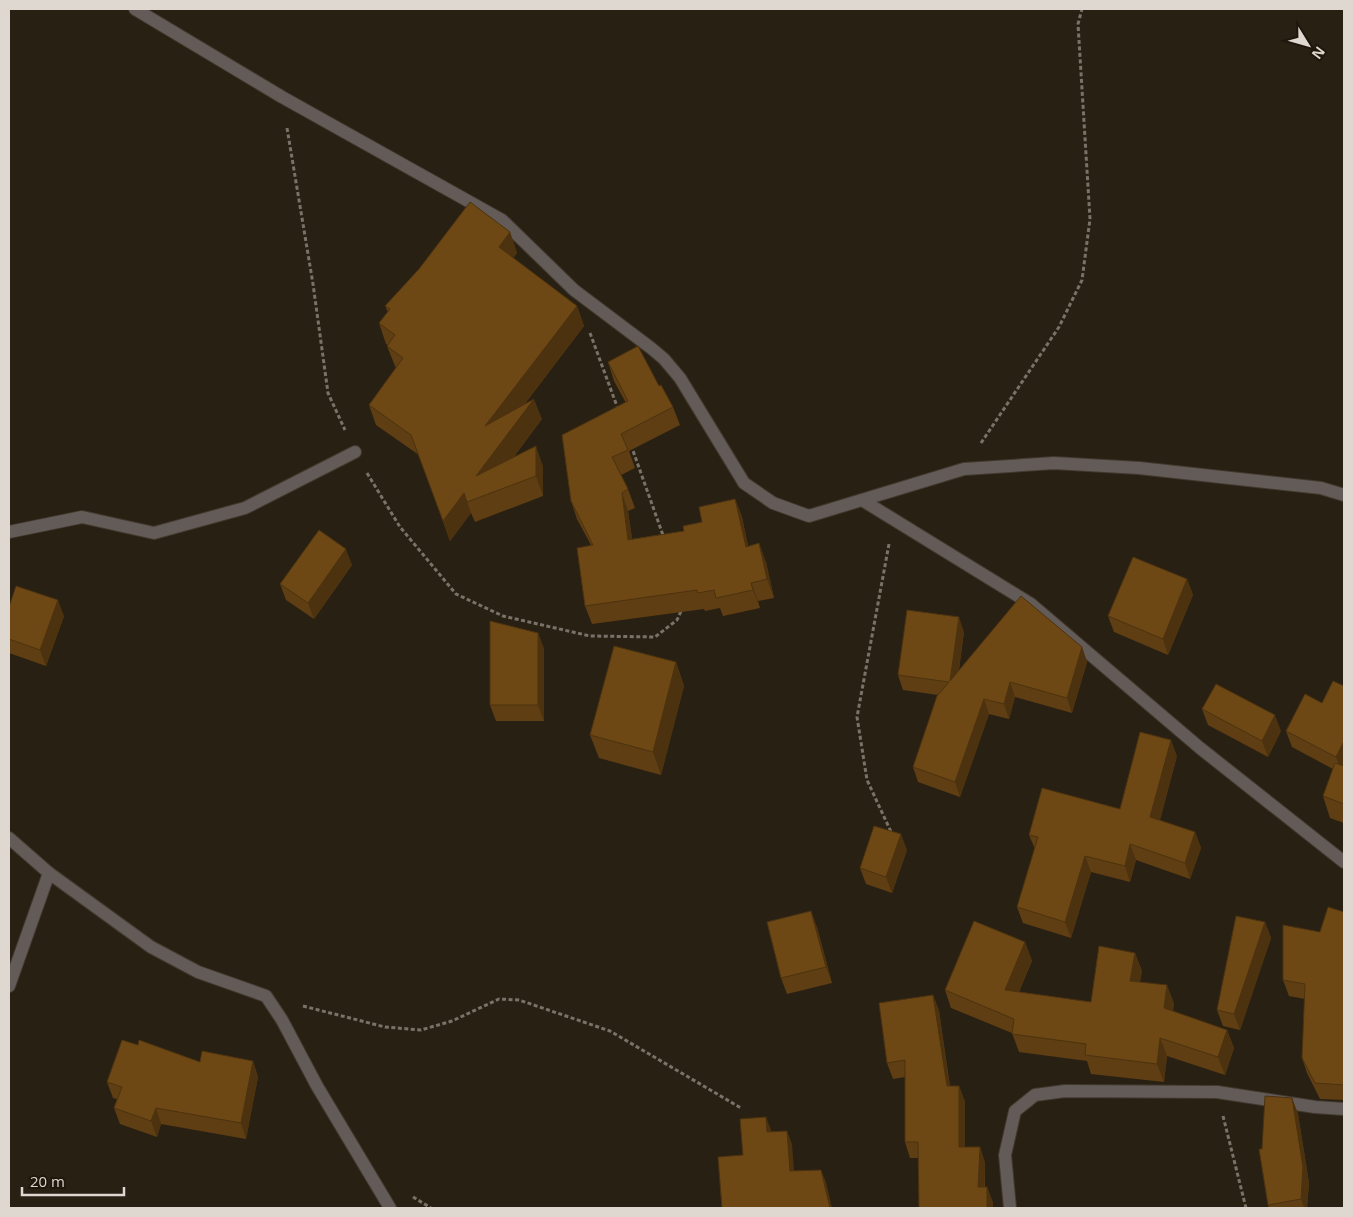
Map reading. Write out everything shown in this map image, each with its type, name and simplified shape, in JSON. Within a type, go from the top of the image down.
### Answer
[{"type":"street","points":[[135,9],[282,97],[502,220],[574,290],[664,359],[680,378],[744,483],[772,503],[809,516],[964,470],[1054,463],[1139,468],[1321,488],[1344,495]]},
{"type":"street","points":[[9,532],[82,517],[154,533],[245,508],[355,452]]},
{"type":"street","points":[[862,500],[1031,604],[1200,748],[1344,862]]},
{"type":"street","points":[[9,838],[49,873],[151,947],[198,972],[266,996],[282,1020],[317,1086],[390,1208]]},
{"type":"street","points":[[9,986],[49,873]]},
{"type":"street","points":[[1010,1208],[1004,1155],[1015,1111],[1035,1095],[1065,1091],[1217,1092],[1315,1107],[1344,1109]]},
{"type":"path","points":[[964,470],[1059,327],[1082,280],[1090,219],[1078,24],[1082,9]]},
{"type":"path","points":[[282,97],[313,284],[328,393],[355,452],[400,527],[456,594],[504,616],[590,636],[655,636],[677,620],[683,606]]},
{"type":"path","points":[[588,328],[619,412]]},
{"type":"path","points":[[629,440],[665,539]]},
{"type":"path","points":[[893,519],[857,717],[867,780],[893,838]]},
{"type":"path","points":[[266,996],[385,1027],[422,1030],[452,1021],[499,999],[519,1000],[610,1031],[741,1108]]},
{"type":"path","points":[[1217,1092],[1246,1208]]},
{"type":"building","points":[[470,202],[510,232],[499,247],[577,306],[485,426],[534,399],[476,476],[536,446],[536,476],[467,502],[464,493],[443,521],[411,435],[369,405],[403,358],[387,346],[395,335],[379,323],[390,309],[385,306],[419,269]]},
{"type":"building","points":[[638,346],[659,386],[661,385],[673,407],[621,434],[628,450],[612,457],[628,489],[622,493],[628,540],[684,531],[683,526],[702,522],[699,507],[735,499],[746,547],[759,543],[767,579],[751,583],[753,590],[716,598],[714,590],[698,593],[697,590],[585,606],[577,548],[593,545],[571,501],[562,435],[628,401],[608,362]]},
{"type":"building","points":[[319,530],[346,549],[308,603],[280,584]]},
{"type":"building","points":[[1133,557],[1187,579],[1163,639],[1108,616]]},
{"type":"building","points":[[16,586],[58,600],[40,650],[9,639],[9,607]]},
{"type":"building","points":[[1021,596],[1082,647],[1067,698],[1010,682],[1004,704],[984,699],[955,782],[913,767],[937,696],[949,682],[898,675],[907,610],[959,617],[950,681]]},
{"type":"building","points":[[490,621],[538,633],[538,705],[490,705]]},
{"type":"building","points":[[614,646],[676,662],[653,752],[590,735]]},
{"type":"building","points":[[1333,681],[1344,686],[1344,741],[1336,757],[1286,731],[1305,694],[1322,703]]},
{"type":"building","points":[[1216,684],[1275,715],[1262,741],[1202,709]]},
{"type":"building","points":[[1140,732],[1171,740],[1150,817],[1195,832],[1185,863],[1130,844],[1125,866],[1085,856],[1065,922],[1017,907],[1038,837],[1029,835],[1042,788],[1120,809]]},
{"type":"building","points":[[1335,763],[1344,766],[1344,804],[1323,796]]},
{"type":"building","points":[[874,826],[901,834],[886,877],[860,868]]},
{"type":"building","points":[[1328,907],[1344,912],[1344,1085],[1315,1083],[1302,1058],[1305,984],[1283,980],[1283,925],[1320,932]]},
{"type":"building","points":[[811,911],[826,967],[781,978],[767,922]]},
{"type":"building","points":[[1236,916],[1265,922],[1234,1014],[1217,1010]]},
{"type":"building","points":[[974,921],[1025,942],[1005,990],[1091,1002],[1099,946],[1135,953],[1130,981],[1167,985],[1164,1008],[1227,1030],[1218,1057],[1160,1038],[1157,1064],[1085,1055],[1086,1044],[1012,1034],[1014,1019],[945,990]]},
{"type":"building","points":[[933,995],[947,1086],[959,1086],[959,1147],[980,1147],[978,1187],[987,1187],[987,1208],[919,1208],[918,1142],[905,1142],[905,1060],[887,1063],[879,1003]]},
{"type":"building","points":[[122,1040],[138,1045],[139,1040],[200,1062],[202,1051],[253,1061],[241,1123],[156,1108],[151,1121],[114,1108],[122,1087],[107,1082]]},
{"type":"building","points":[[1265,1096],[1292,1098],[1303,1167],[1301,1199],[1268,1205],[1259,1149],[1262,1149]]},
{"type":"building","points":[[766,1117],[767,1132],[787,1131],[790,1171],[821,1170],[830,1208],[722,1208],[718,1157],[743,1155],[740,1119]]}]
